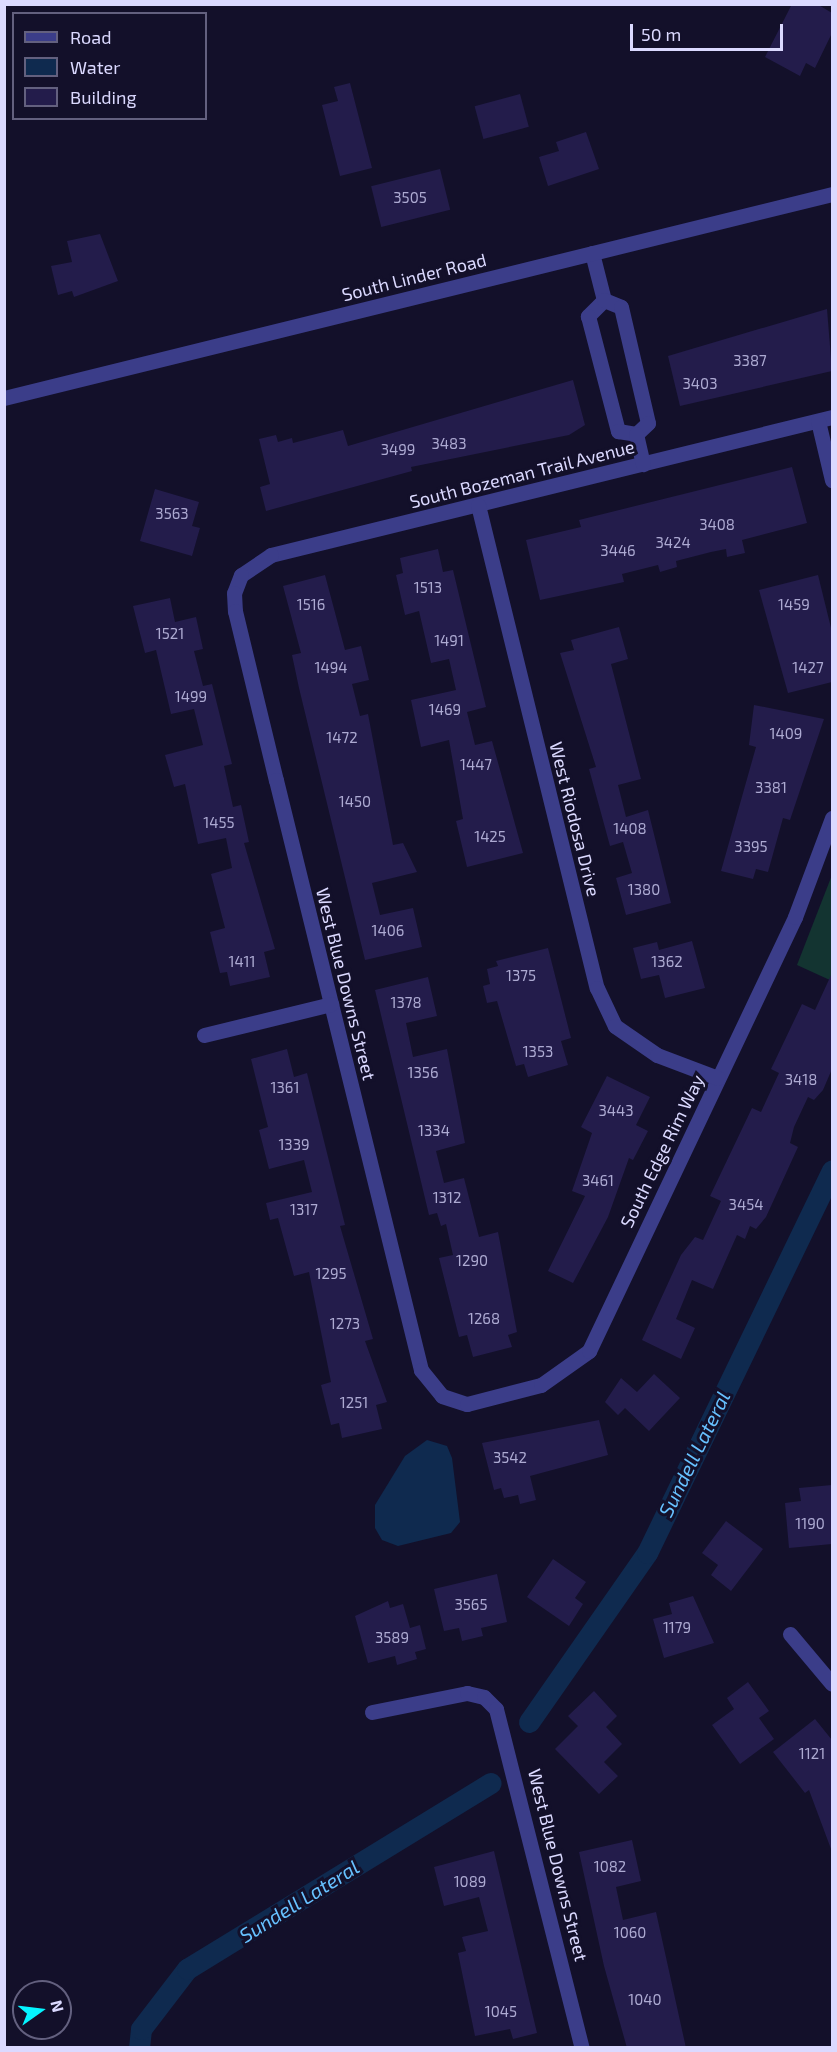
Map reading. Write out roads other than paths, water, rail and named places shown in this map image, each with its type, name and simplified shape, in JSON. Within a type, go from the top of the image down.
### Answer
[{"type":"street","name":"South Linder Road","points":[[4,398],[832,194]]},
{"type":"street","points":[[592,253],[604,300]]},
{"type":"street","points":[[604,300],[621,307],[648,423],[636,434]]},
{"type":"street","points":[[604,300],[588,316],[618,431],[636,434]]},
{"type":"street","points":[[825,419],[832,480]]},
{"type":"street","name":"South Bozeman Trail Avenue","points":[[241,575],[271,555],[825,419]]},
{"type":"street","points":[[636,434],[643,464]]},
{"type":"street","name":"West Riodosa Drive","points":[[478,505],[597,988],[615,1026],[657,1055],[718,1078]]},
{"type":"street","name":"West Blue Downs Street","points":[[241,575],[234,593],[235,611],[331,1004],[421,1370],[442,1396]]},
{"type":"street","name":"South Edge Rim Way","points":[[442,1396],[467,1404],[541,1385],[589,1351],[795,917],[832,819]]},
{"type":"street","points":[[204,1035],[331,1004]]},
{"type":"street","points":[[790,1634],[832,1684]]},
{"type":"street","name":"West Blue Downs Street","points":[[372,1713],[450,1693],[484,1697],[504,1724],[582,2048]]},
{"type":"water","points":[[427,1440],[447,1446],[452,1458],[460,1522],[451,1533],[398,1546],[382,1540],[375,1528],[375,1505],[405,1456]]},
{"type":"waterway","name":"Sundell Lateral","points":[[529,1722],[647,1553],[832,1170]]},
{"type":"waterway","name":"Sundell Lateral","points":[[139,2048],[141,2029],[187,1969],[491,1783]]}]
